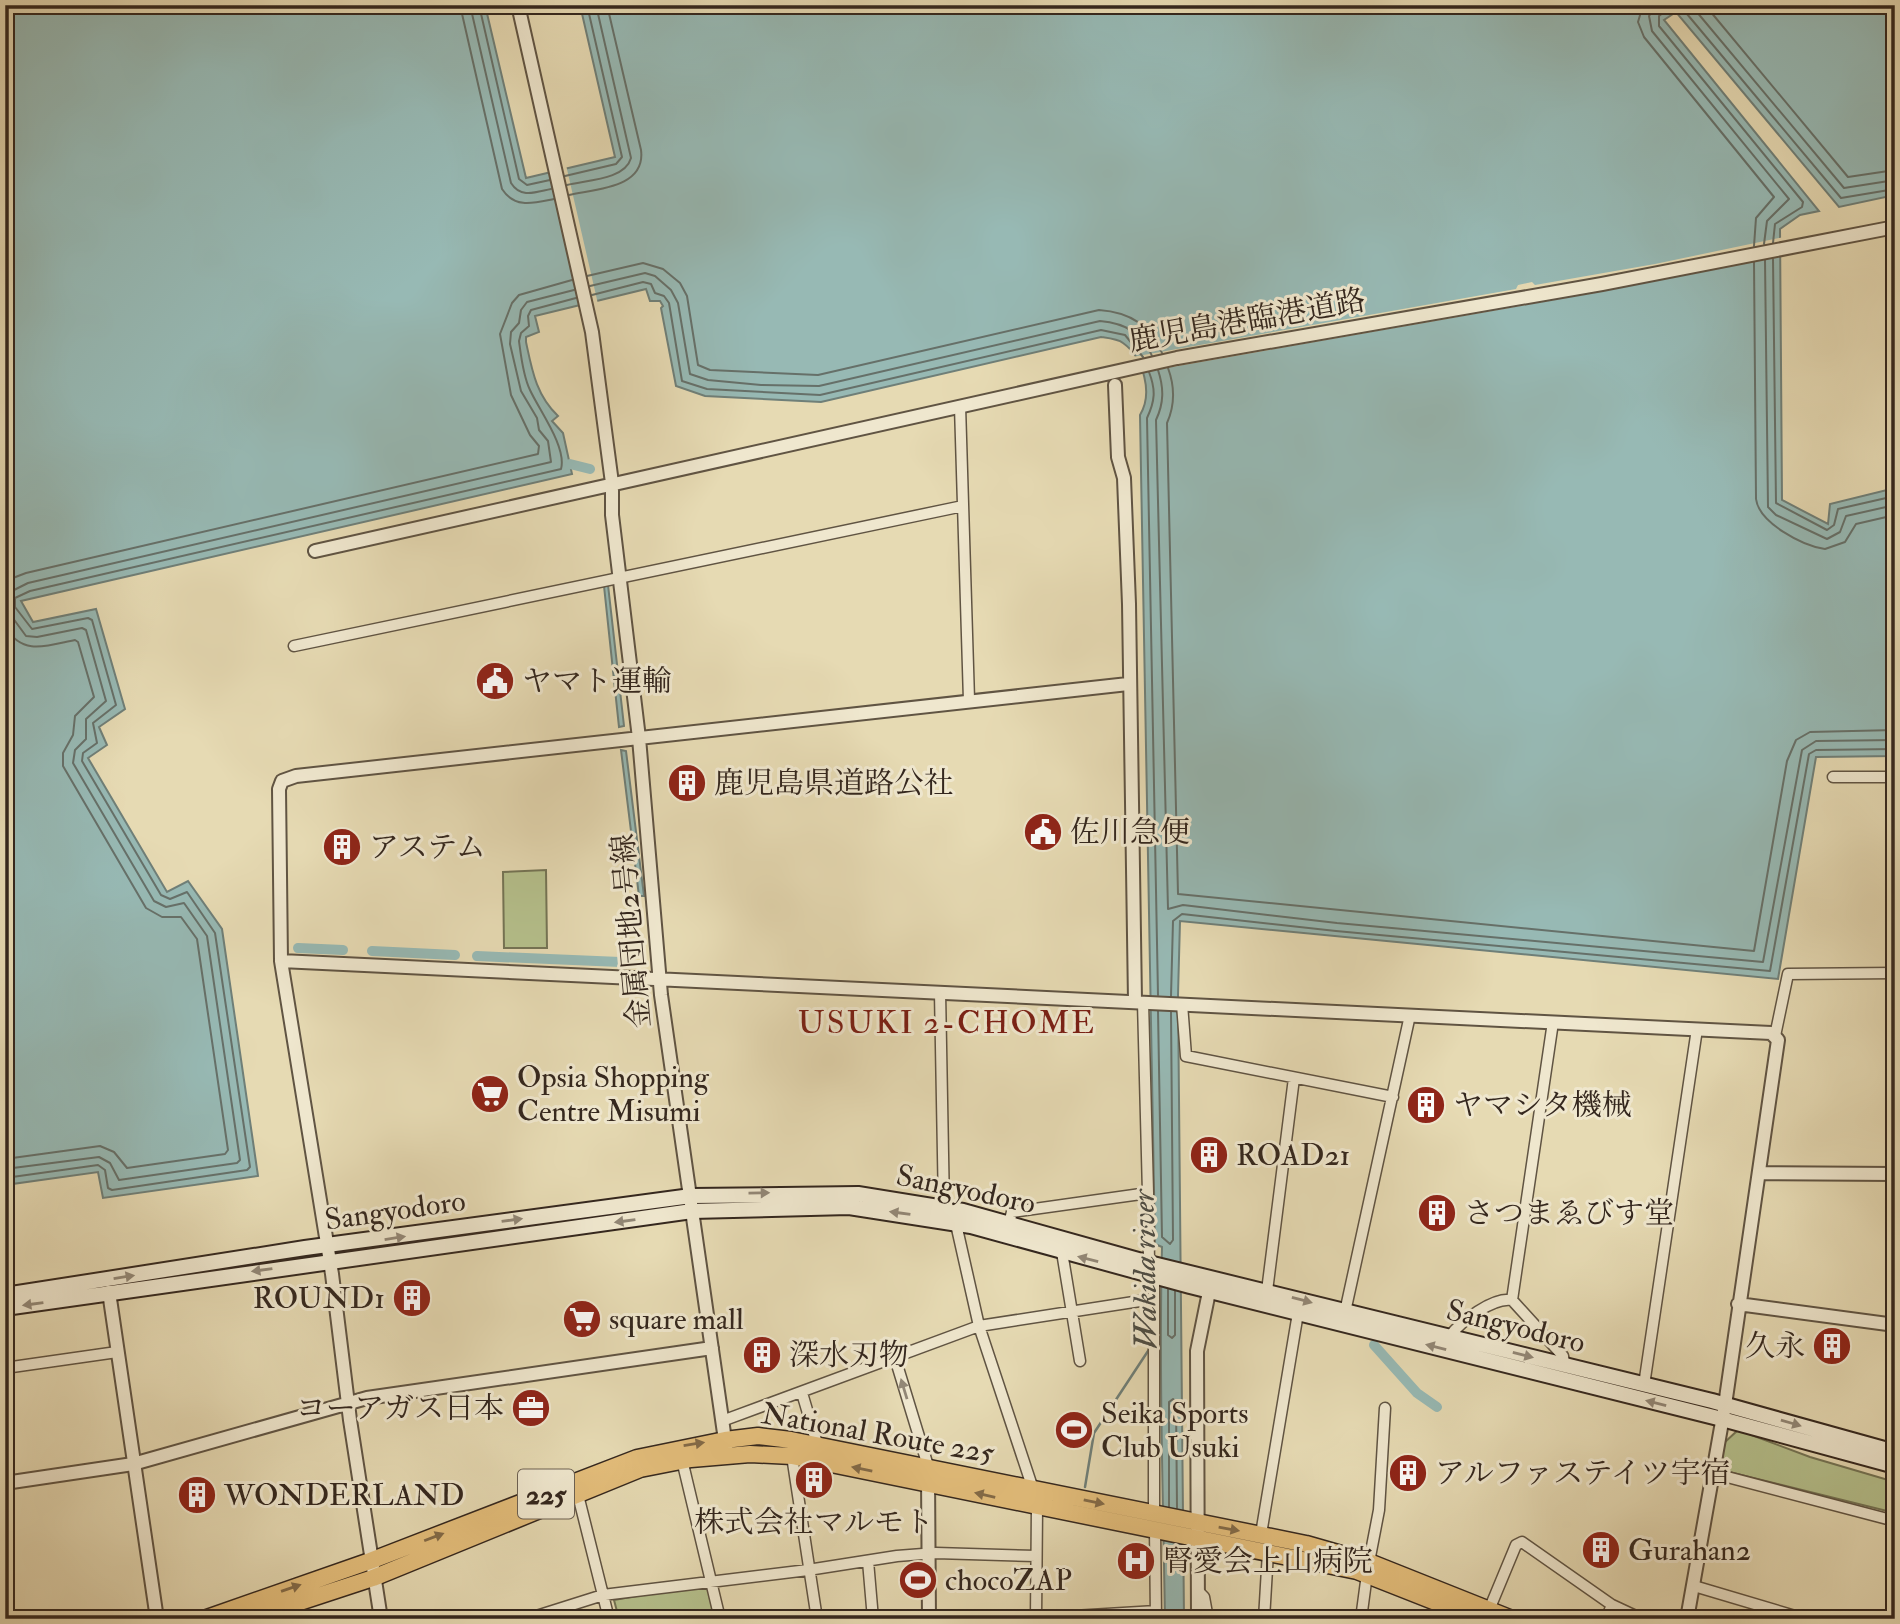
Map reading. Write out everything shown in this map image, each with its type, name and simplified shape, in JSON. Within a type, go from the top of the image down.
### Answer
[{"type":"highway","name":"National Route 225","points":[[248,1619],[269,1615],[373,1578],[640,1469],[726,1448],[758,1436],[818,1447],[928,1474],[1037,1507],[1157,1522]]},
{"type":"highway","name":"National Route 225","points":[[204,1619],[370,1561],[637,1458],[726,1448],[1033,1489],[1268,1552],[1368,1568]]},
{"type":"highway","name":"National Route 225","points":[[1191,1530],[1261,1534],[1368,1568],[1484,1614],[1512,1619]]},
{"type":"main road","name":"Sangyodoro","points":[[5,1308],[691,1196],[858,1194],[943,1208],[1009,1223],[1298,1313],[1895,1452]]},
{"type":"main road","name":"Sangyodoro","points":[[5,1295],[692,1211],[849,1206],[956,1224],[1062,1252],[1154,1268]]},
{"type":"main road","name":"Sangyodoro","points":[[1210,1284],[1267,1291],[1644,1385],[1895,1466]]},
{"type":"street","name":"金属団地2号線","points":[[518,5],[590,321],[612,483],[618,578],[639,738],[662,979],[726,1448]]},
{"type":"street","name":"鹿児島港臨港道路","points":[[315,551],[1101,374],[1245,345],[1602,284],[1895,227]]},
{"type":"street","points":[[1024,1619],[1156,1615],[1154,1268],[1148,1193],[1128,684],[1129,604],[1124,478],[1118,457],[1115,385]]},
{"type":"street","points":[[960,406],[969,700]]},
{"type":"street","points":[[294,646],[963,506]]},
{"type":"street","points":[[381,1619],[347,1403],[328,1254],[281,961],[279,789],[282,781],[296,776],[1128,684]]},
{"type":"street","points":[[1833,777],[1895,777]]},
{"type":"street","points":[[281,961],[1766,1032],[1775,1036],[1778,1040],[1724,1412],[1687,1619]]},
{"type":"street","points":[[1775,1036],[1788,974],[1895,973]]},
{"type":"street","points":[[940,992],[943,1208]]},
{"type":"street","points":[[1180,1004],[1186,1056],[1393,1097]]},
{"type":"street","points":[[1345,1312],[1410,1016]]},
{"type":"street","points":[[1512,1300],[1553,1022]]},
{"type":"street","points":[[1644,1385],[1698,1029]]},
{"type":"street","points":[[1267,1291],[1294,1078]]},
{"type":"street","points":[[1759,1173],[1893,1174],[1895,1147]]},
{"type":"street","points":[[1009,1223],[1012,1212],[1148,1193]]},
{"type":"street","points":[[956,1224],[979,1326],[1033,1489]]},
{"type":"street","points":[[1062,1252],[1080,1361]]},
{"type":"street","points":[[1198,1619],[1191,1530],[1197,1351],[1210,1284]]},
{"type":"street","points":[[109,1293],[157,1619]]},
{"type":"street","points":[[722,1421],[979,1326],[1153,1298]]},
{"type":"street","points":[[1449,1337],[1455,1329],[1502,1298],[1512,1300],[1563,1356],[1564,1364]]},
{"type":"street","points":[[1738,1304],[1895,1325]]},
{"type":"street","points":[[1261,1534],[1298,1313]]},
{"type":"street","points":[[5,1483],[133,1464],[347,1403],[712,1348]]},
{"type":"street","points":[[5,1368],[117,1352]]},
{"type":"street","points":[[895,1358],[928,1474],[929,1619]]},
{"type":"street","points":[[802,1393],[818,1447]]},
{"type":"street","points":[[1361,1619],[1379,1510],[1385,1408]]},
{"type":"street","points":[[792,1455],[817,1619]]},
{"type":"street","points":[[682,1460],[720,1619]]},
{"type":"street","points":[[1712,1474],[1895,1521]]},
{"type":"street","points":[[578,1495],[609,1619]]},
{"type":"street","points":[[1036,1618],[1037,1507]]},
{"type":"street","points":[[1484,1614],[1516,1545],[1522,1542],[1612,1605],[1642,1619]]},
{"type":"street","points":[[1264,1619],[1268,1552]]},
{"type":"street","points":[[533,1618],[603,1595],[930,1553],[1036,1556]]},
{"type":"street","points":[[868,1561],[873,1619]]},
{"type":"street","points":[[1694,1586],[1805,1619]]},
{"type":"street","points":[[1197,1590],[1204,1597],[1208,1619]]},
{"type":"street","points":[[1606,1619],[1612,1605]]},
{"type":"green space","points":[[546,870],[547,948],[504,948],[503,872]]},
{"type":"green space","points":[[1738,1430],[1810,1457],[1895,1482],[1895,1513],[1721,1470],[1724,1443]]},
{"type":"green space","points":[[704,1584],[708,1588],[716,1619],[619,1619],[614,1600]]},
{"type":"water","points":[[5,5],[485,5],[526,178],[615,157],[580,5],[1895,5],[1895,195],[1839,207],[1676,12],[1664,20],[1819,211],[1800,215],[1780,229],[1782,500],[1828,524],[1830,504],[1895,488],[1895,756],[1816,757],[1778,979],[1180,921],[1178,995],[1184,1619],[1165,1619],[1161,1386],[1162,1247],[1155,1244],[1140,415],[1146,387],[1141,367],[1123,343],[1101,337],[821,402],[705,396],[676,386],[661,308],[663,306],[660,301],[650,301],[646,289],[535,316],[539,332],[526,337],[536,382],[545,400],[558,416],[552,421],[563,433],[572,474],[21,601],[33,622],[96,609],[125,709],[99,727],[107,745],[88,758],[167,892],[188,881],[222,929],[258,1176],[103,1198],[98,1172],[5,1185]]},
{"type":"water","points":[[608,585],[624,726],[619,727],[604,586]]},
{"type":"water","points":[[621,750],[626,751],[644,896],[639,896]]},
{"type":"pier","points":[[566,165],[598,304],[581,308],[550,169]]},
{"type":"pier","points":[[1784,237],[1784,256],[1600,292],[1138,373],[1132,357],[1516,289],[1518,285],[1532,282],[1535,285],[1655,264]]},
{"type":"waterway","points":[[570,464],[590,469]]},
{"type":"waterway","points":[[298,948],[343,950]]},
{"type":"waterway","points":[[372,951],[455,955]]},
{"type":"waterway","points":[[477,956],[620,962]]},
{"type":"waterway","points":[[1374,1345],[1417,1393],[1437,1407]]},
{"type":"waterway","name":"Wakida river","points":[[1085,1487],[1094,1433],[1150,1348]]},
{"type":"place","name":"ヤマト運輸","points":[[495,681]]},
{"type":"place","name":"鹿児島県道路公社","points":[[687,783]]},
{"type":"place","name":"佐川急便","points":[[1043,832]]},
{"type":"place","name":"アステム","points":[[342,847]]},
{"type":"place","name":"Opsia Shopping Centre Misumi","points":[[490,1094]]},
{"type":"place","name":"ヤマシタ機械","points":[[1426,1105]]},
{"type":"place","name":"ROAD21","points":[[1209,1155]]},
{"type":"place","name":"さつまゑびす堂","points":[[1437,1213]]},
{"type":"place","name":"ROUND1","points":[[412,1298]]},
{"type":"place","name":"square mall","points":[[582,1319]]},
{"type":"place","name":"久永","points":[[1832,1346]]},
{"type":"place","name":"深水刃物","points":[[762,1355]]},
{"type":"place","name":"コーアガス日本","points":[[531,1408]]},
{"type":"place","name":"Seika Sports Club Usuki","points":[[1074,1430]]},
{"type":"place","name":"アルファステイツ宇宿","points":[[1408,1473]]},
{"type":"place","name":"株式会社マルモト","points":[[814,1480]]},
{"type":"place","name":"WONDERLAND","points":[[197,1495]]},
{"type":"place","name":"Gurahan2","points":[[1601,1550]]},
{"type":"place","name":"腎愛会上山病院","points":[[1136,1561]]},
{"type":"place","name":"chocoZAP","points":[[918,1580]]},
{"type":"district","name":"USUKI 2-CHOME","points":[[947,1022]]}]
